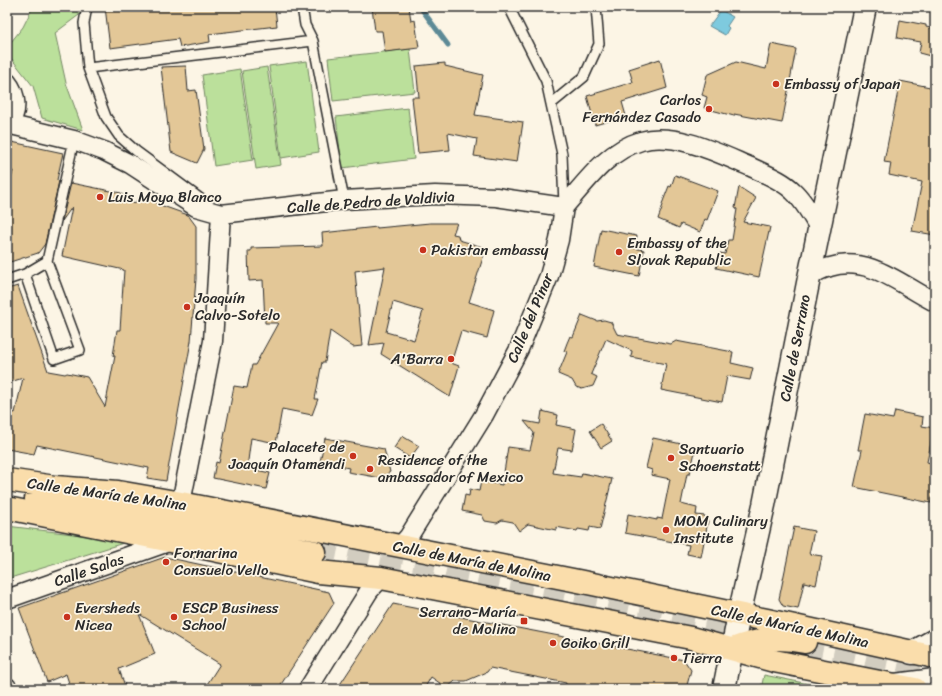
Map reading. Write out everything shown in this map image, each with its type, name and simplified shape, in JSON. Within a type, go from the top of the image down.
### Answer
[{"type":"main road","name":"Calle de Serrano","points":[[724,689],[764,505],[865,7]]},
{"type":"main road","name":"Calle de María de Molina","points":[[7,480],[55,487],[118,492],[181,503],[739,615],[935,657]]},
{"type":"main road","name":"Calle de María de Molina","points":[[7,496],[108,509],[315,552]]},
{"type":"main road","name":"Calle de María de Molina","points":[[7,508],[318,572],[381,578],[691,638],[774,661],[905,687]]},
{"type":"main road","points":[[732,649],[755,642],[777,638],[789,638],[870,654],[888,655],[912,653],[935,640]]},
{"type":"main road","points":[[905,687],[935,680]]},
{"type":"street","points":[[7,82],[13,89],[15,106],[13,119],[7,124]]},
{"type":"street","name":"Calle de Pedro de Valdivia","points":[[7,124],[74,140],[104,151],[130,164],[196,207],[221,214],[344,200],[435,194],[496,197],[564,207]]},
{"type":"street","points":[[564,207],[605,161],[623,149],[641,141],[660,139],[683,142],[708,148],[773,177],[792,190],[801,200],[819,228]]},
{"type":"street","name":"Calle del Pinar","points":[[399,546],[409,536],[484,415],[519,349],[549,276],[559,240],[564,207]]},
{"type":"street","points":[[181,503],[213,341],[221,214]]},
{"type":"street","points":[[809,278],[823,269],[835,265],[850,264],[864,266],[881,271],[935,302]]},
{"type":"street","name":"Calle Salas","points":[[7,599],[171,541]]},
{"type":"street","points":[[308,689],[369,591],[381,578]]},
{"type":"lane","points":[[87,7],[84,23],[88,68],[106,117],[118,136],[221,214]]},
{"type":"lane","points":[[302,7],[305,25],[312,40],[344,200]]},
{"type":"lane","name":"Calle del Pinar","points":[[509,7],[546,81],[562,154],[564,207]]},
{"type":"lane","points":[[551,104],[584,77],[599,44],[596,7]]},
{"type":"lane","points":[[88,68],[312,40]]},
{"type":"lane","points":[[25,274],[54,359],[80,350],[47,261],[74,140]]},
{"type":"lane","points":[[7,280],[25,274],[47,261]]},
{"type":"green space","points":[[33,7],[79,7],[79,15],[55,33],[66,83],[83,130],[42,118],[33,86],[7,53],[7,47],[23,27]]},
{"type":"green space","points":[[410,49],[415,92],[333,101],[328,58]]},
{"type":"green space","points":[[307,61],[319,152],[281,158],[269,66]]},
{"type":"green space","points":[[267,67],[281,165],[256,169],[242,71]]},
{"type":"green space","points":[[240,69],[253,160],[214,166],[202,75]]},
{"type":"green space","points":[[408,108],[414,159],[342,168],[336,117]]},
{"type":"green space","points":[[7,526],[130,541],[7,579]]},
{"type":"green space","points":[[764,675],[834,689],[761,689]]},
{"type":"water","points":[[721,10],[733,17],[727,26],[729,28],[725,35],[709,26]]},
{"type":"building","points":[[105,7],[275,7],[277,26],[209,34],[210,42],[180,47],[178,39],[110,48]]},
{"type":"building","points":[[372,7],[409,7],[411,21],[415,20],[419,48],[385,52],[382,31],[375,31]]},
{"type":"building","points":[[900,20],[926,25],[926,27],[935,29],[934,57],[919,53],[921,42],[897,38]]},
{"type":"building","points":[[771,44],[796,49],[782,123],[734,114],[734,116],[704,108],[707,97],[702,95],[707,75],[736,62],[766,69]]},
{"type":"building","points":[[660,59],[667,88],[622,102],[626,116],[595,125],[587,96],[633,82],[629,69]]},
{"type":"building","points":[[445,63],[445,66],[483,75],[475,115],[523,122],[517,162],[474,156],[477,139],[448,133],[450,150],[418,153],[412,97],[419,97],[416,66]]},
{"type":"building","points":[[186,66],[188,91],[196,90],[204,149],[197,163],[171,152],[161,67]]},
{"type":"building","points":[[900,81],[935,88],[935,235],[912,231],[922,182],[889,175],[891,163],[884,162]]},
{"type":"building","points":[[7,141],[63,153],[57,180],[59,181],[45,244],[38,253],[7,263],[7,196],[13,171],[7,170]]},
{"type":"building","points":[[675,175],[718,191],[707,220],[705,219],[700,232],[681,224],[679,228],[658,219],[663,205],[662,204],[669,186],[671,187]]},
{"type":"building","points":[[71,183],[121,193],[134,204],[142,194],[160,205],[188,215],[196,226],[196,279],[191,341],[166,481],[147,478],[149,468],[37,445],[34,454],[7,449],[7,411],[15,413],[23,378],[7,383],[7,289],[18,286],[48,371],[87,377],[105,407],[115,356],[113,356],[117,330],[120,330],[124,270],[62,256],[72,207],[62,221]]},
{"type":"building","points":[[739,187],[756,198],[743,222],[770,227],[759,277],[716,268],[720,253],[725,254],[728,240],[732,240],[737,209],[735,208]]},
{"type":"building","points":[[430,223],[457,223],[453,234],[458,235],[459,240],[486,248],[469,302],[494,310],[487,338],[461,331],[451,363],[459,366],[450,397],[381,354],[384,343],[369,345],[385,267],[355,271],[362,346],[353,347],[330,331],[325,362],[322,362],[315,399],[318,399],[312,415],[282,409],[276,443],[251,438],[247,468],[270,473],[266,489],[213,478],[216,462],[219,463],[234,386],[247,388],[252,365],[255,365],[278,323],[265,323],[263,280],[249,281],[248,251],[251,251],[251,248],[323,246],[322,233]],"holes":[[[393,302],[423,311],[414,340],[386,332]]]},
{"type":"building","name":"Embassy of the Slovak Republic","points":[[601,229],[637,236],[634,248],[644,250],[639,276],[594,267]]},
{"type":"building","points":[[582,315],[597,321],[604,320],[611,322],[617,334],[671,344],[676,341],[733,352],[731,363],[753,368],[750,380],[727,376],[722,402],[661,390],[666,364],[631,357],[632,351],[606,339],[591,374],[597,377],[593,386],[582,389],[576,387],[572,380],[558,374],[567,352],[564,351],[567,343],[570,336],[573,337]]},
{"type":"building","points":[[542,411],[558,415],[556,425],[576,429],[572,450],[558,448],[553,473],[581,477],[582,473],[612,479],[600,529],[590,527],[589,531],[578,529],[577,531],[556,527],[556,530],[528,524],[519,531],[513,522],[502,520],[497,523],[485,521],[482,515],[462,511],[465,495],[469,496],[470,489],[479,491],[481,481],[502,485],[508,447],[530,450],[534,433],[524,421],[540,424]]},
{"type":"building","points":[[895,411],[923,417],[922,426],[934,428],[927,462],[935,464],[935,485],[931,503],[854,487],[862,450],[858,450],[865,414],[893,419]]},
{"type":"building","points":[[601,424],[612,441],[601,448],[590,431]]},
{"type":"building","points":[[402,436],[419,446],[410,458],[394,448]]},
{"type":"building","name":"Palacete de Joaquín Otamendi","points":[[325,438],[384,449],[390,472],[381,478],[348,472],[349,468],[320,462]]},
{"type":"building","points":[[653,438],[696,447],[690,474],[687,474],[681,504],[697,508],[696,515],[705,516],[708,521],[701,557],[687,554],[689,545],[625,533],[628,514],[657,520],[657,518],[662,519],[670,479],[651,475],[652,470],[646,468]]},
{"type":"building","points":[[794,527],[814,531],[809,554],[822,556],[816,585],[804,582],[798,609],[783,606],[779,599]]},
{"type":"building","name":"ESCP Business School","points":[[165,557],[329,592],[334,603],[278,689],[204,689],[220,664],[139,614],[155,654],[119,669],[126,689],[71,689],[66,674],[47,682],[19,608]]},
{"type":"building","points":[[393,604],[684,660],[691,670],[686,689],[565,689],[566,683],[490,668],[487,672],[466,681],[455,681],[447,688],[431,677],[424,689],[337,689]]},
{"type":"waterway","points":[[420,7],[448,45]]},
{"type":"tunnel","points":[[315,552],[935,676]]},
{"type":"place","name":"Embassy of Japan","points":[[776,84]]},
{"type":"place","name":"Carlos Fernández Casado","points":[[709,109]]},
{"type":"place","name":"Luis Moya Blanco","points":[[100,197]]},
{"type":"place","name":"Pakistan embassy","points":[[423,250]]},
{"type":"place","name":"Embassy of the Slovak Republic","points":[[619,252]]},
{"type":"place","name":"Joaquín Calvo-Sotelo","points":[[187,307]]},
{"type":"place","name":"A'Barra","points":[[451,359]]},
{"type":"place","name":"Palacete de Joaquín Otamendi","points":[[353,456]]},
{"type":"place","name":"Santuario Schoenstatt","points":[[671,458]]},
{"type":"place","name":"Residence of the ambassador of Mexico","points":[[370,469]]},
{"type":"place","name":"MOM Culinary Institute","points":[[666,530]]},
{"type":"place","name":"Fornarina Consuelo Vello","points":[[166,562]]},
{"type":"place","name":"Eversheds Nicea","points":[[67,617]]},
{"type":"place","name":"ESCP Business School","points":[[174,617]]},
{"type":"place","name":"Serrano-María de Molina","points":[[524,621]]},
{"type":"place","name":"Goiko Grill","points":[[553,643]]},
{"type":"place","name":"Tierra","points":[[674,658]]}]
